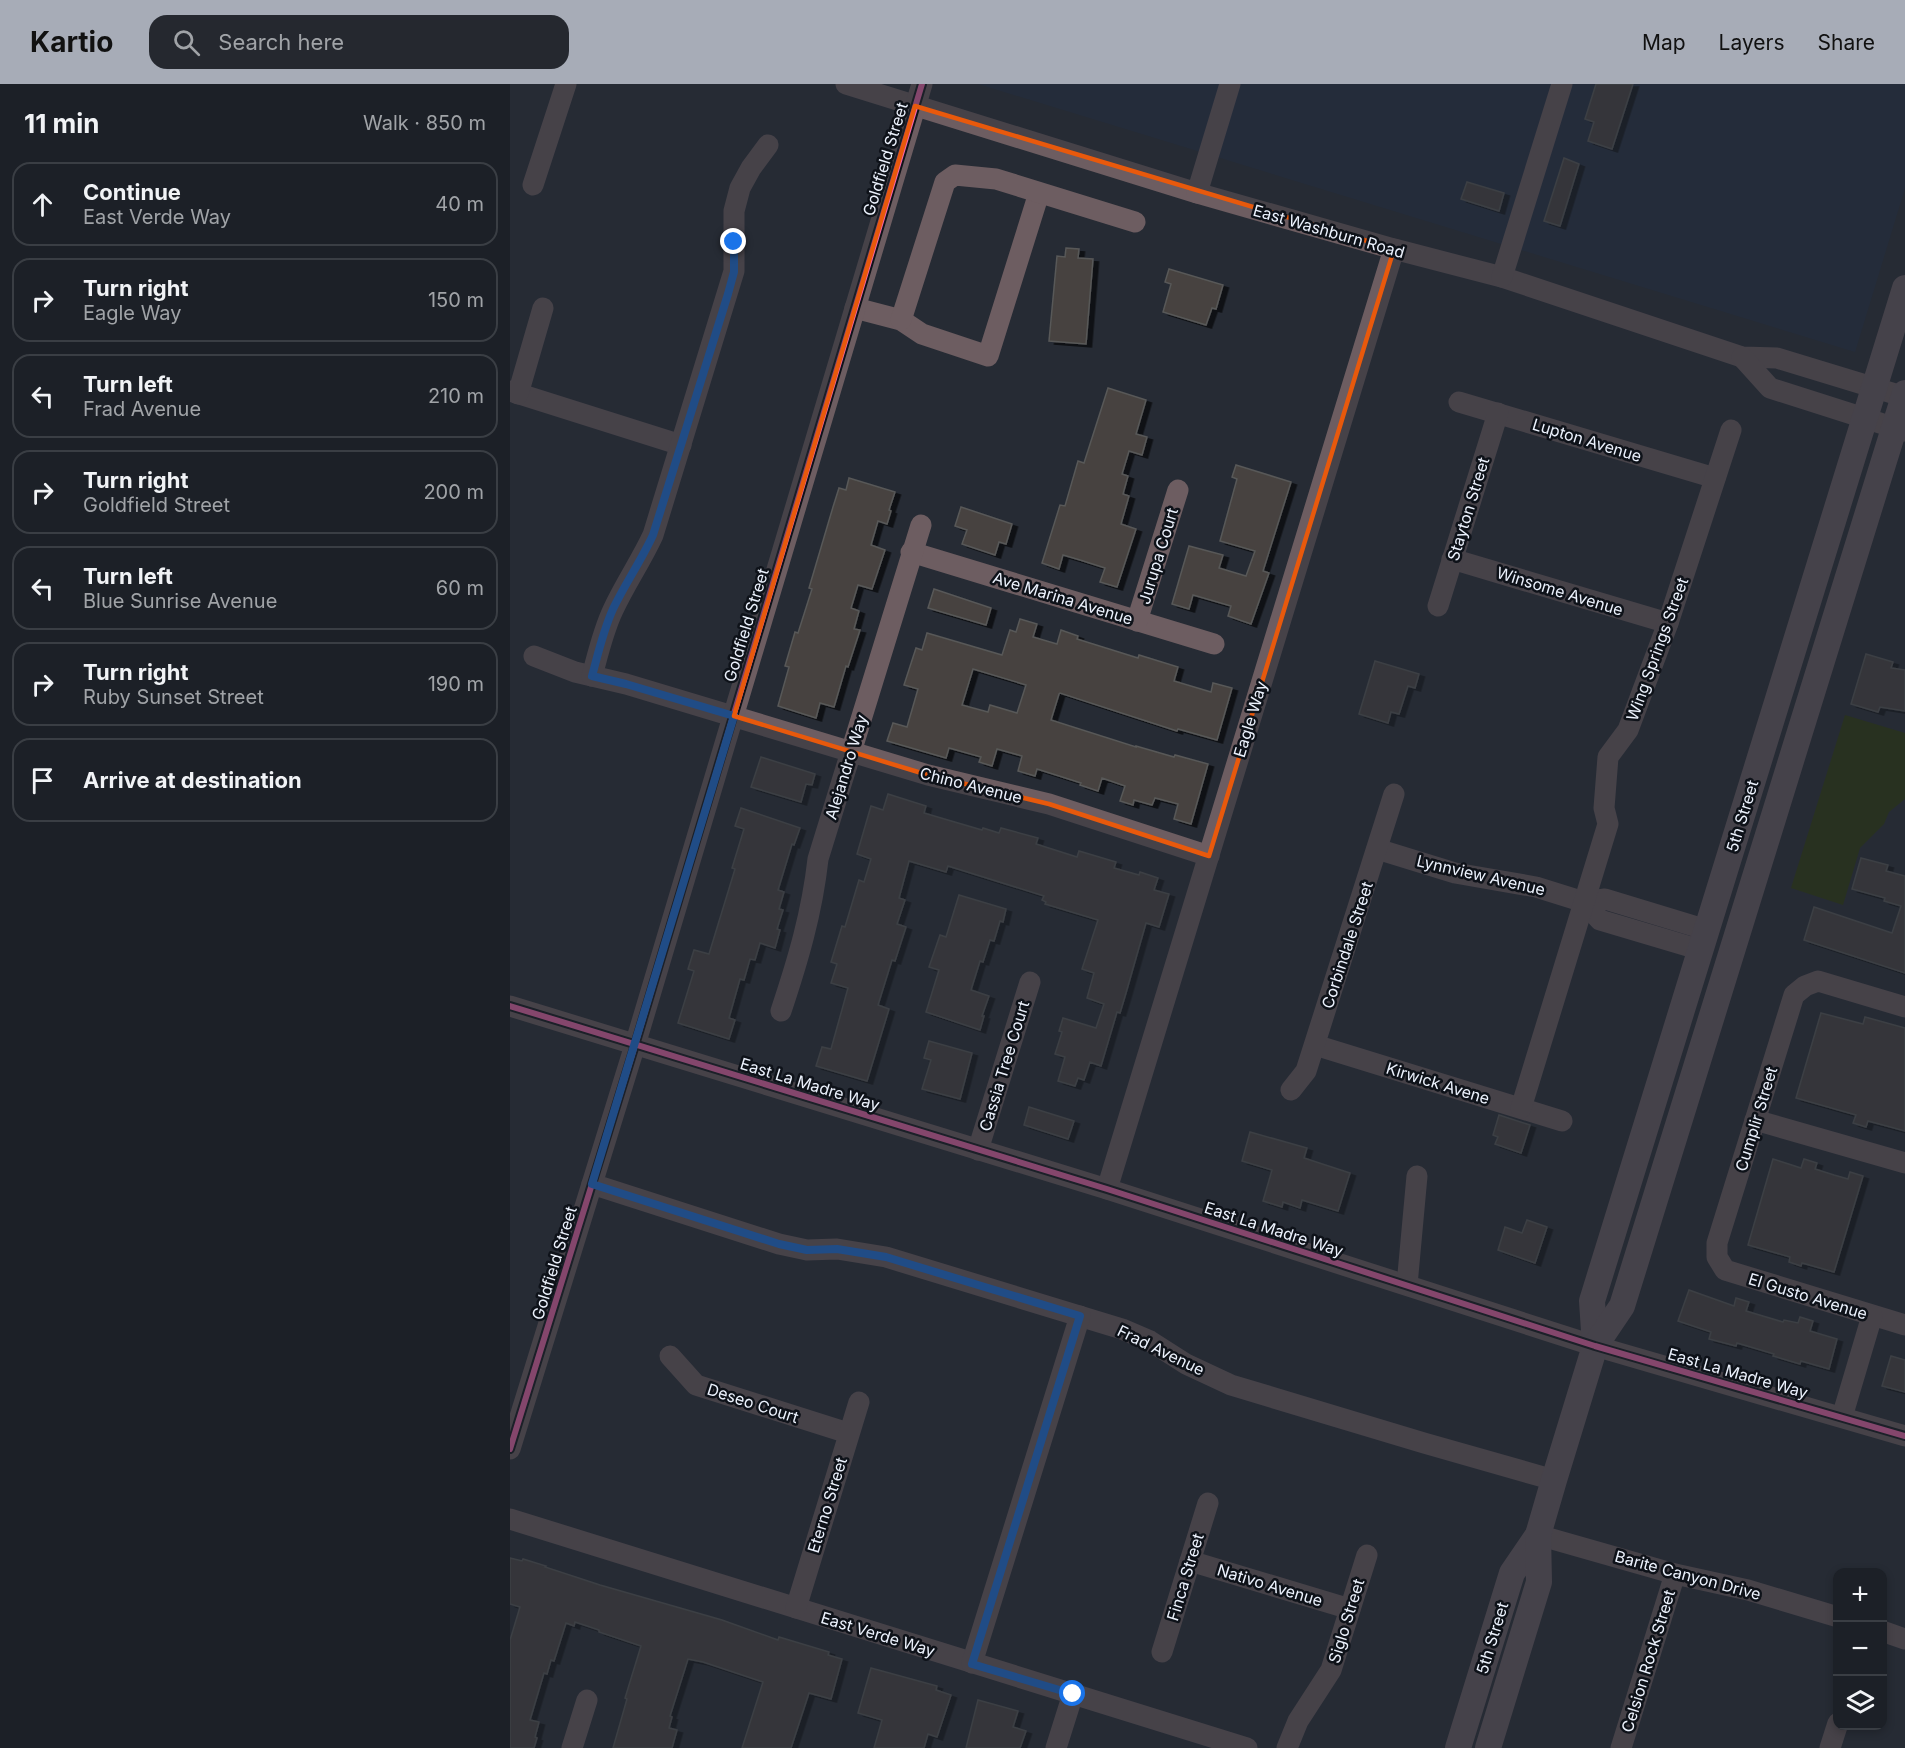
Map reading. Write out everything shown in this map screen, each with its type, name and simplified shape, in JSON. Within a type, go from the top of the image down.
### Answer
[{"type":"main road","name":"5th Street","points":[[1595,1346],[1592,1301],[1905,288]]},
{"type":"main road","name":"5th Street","points":[[1458,1748],[1512,1573],[1538,1534],[1595,1346],[1622,1306],[1900,429],[1905,396]]},
{"type":"main road","name":"5th Street","points":[[1488,1748],[1539,1581],[1538,1534]]},
{"type":"street","points":[[533,185],[566,84]]},
{"type":"street","name":"East Washburn Road","points":[[846,84],[1197,193],[1502,277],[1742,357],[1777,358],[1905,396]]},
{"type":"street","name":"Goldfield Street","points":[[510,1449],[635,1045],[922,84]]},
{"type":"street","points":[[1197,193],[1230,84]]},
{"type":"street","points":[[1502,277],[1562,84]]},
{"type":"street","points":[[592,676],[604,630],[653,535],[734,272],[734,210],[740,188],[768,145]]},
{"type":"street","points":[[902,320],[945,182],[955,175],[996,179],[1135,222]]},
{"type":"street","points":[[855,308],[902,320],[922,334],[988,356],[1039,193]]},
{"type":"street","name":"Eagle Way","points":[[1107,1190],[1394,249]]},
{"type":"street","points":[[543,308],[514,393],[681,445]]},
{"type":"street","name":"East Washburn Road","points":[[1742,357],[1770,388],[1900,429]]},
{"type":"street","name":"Lupton Avenue","points":[[1459,402],[1715,478]]},
{"type":"street","name":"Stayton Street","points":[[1438,606],[1498,413]]},
{"type":"street","name":"Wing Springs Street","points":[[1521,1108],[1608,824],[1604,808],[1608,757],[1628,730],[1668,623],[1731,430]]},
{"type":"street","name":"Jurupa Court","points":[[1137,621],[1178,490]]},
{"type":"street","name":"Alejandro Way","points":[[781,1011],[801,949],[814,895],[818,859],[921,525]]},
{"type":"street","name":"Ave Marina Avenue","points":[[911,552],[1214,644]]},
{"type":"street","name":"Winsome Avenue","points":[[1452,559],[1668,623]]},
{"type":"street","name":"Chino Avenue","points":[[534,656],[574,672],[626,684],[928,775],[1049,804],[1209,856]]},
{"type":"street","name":"Corbindale Street","points":[[1291,1090],[1306,1071],[1394,795]]},
{"type":"street","name":"Lynnview Avenue","points":[[1377,849],[1455,873],[1536,887],[1584,902],[1605,899],[1630,906],[1704,940]]},
{"type":"street","name":"Lynnview Avenue","points":[[1584,902],[1600,920],[1624,927],[1704,940]]},
{"type":"street","points":[[1624,927],[1630,906]]},
{"type":"street","name":"Cumplir Street","points":[[1717,1257],[1718,1243],[1794,995],[1805,986],[1818,981],[1905,1007]]},
{"type":"street","name":"Cassia Tree Court","points":[[978,1150],[1030,982]]},
{"type":"street","name":"East La Madre Way","points":[[510,1006],[1107,1190],[1595,1346],[1905,1436]]},
{"type":"street","name":"Kirwick Avene","points":[[1315,1045],[1562,1121]]},
{"type":"street","points":[[1755,1120],[1905,1163]]},
{"type":"street","points":[[1407,1286],[1417,1176]]},
{"type":"street","name":"Frad Avenue","points":[[592,1184],[779,1244],[807,1250],[837,1249],[886,1257],[1080,1316],[1122,1329],[1150,1341],[1186,1365],[1232,1384],[1554,1480]]},
{"type":"street","name":"El Gusto Avenue","points":[[1717,1257],[1725,1270],[1905,1325]]},
{"type":"street","points":[[972,1664],[1080,1316]]},
{"type":"street","points":[[1842,1417],[1872,1316]]},
{"type":"street","name":"Deseo Court","points":[[670,1356],[696,1385],[848,1434]]},
{"type":"street","name":"Eterno Street","points":[[796,1608],[859,1402]]},
{"type":"street","name":"Finca Street","points":[[1162,1652],[1208,1503]]},
{"type":"street","name":"East Verde Way","points":[[510,1519],[1247,1748]]},
{"type":"street","name":"Barite Canyon Drive","points":[[1538,1534],[1675,1574],[1748,1590],[1833,1616]]},
{"type":"street","name":"Siglo Street","points":[[1287,1748],[1298,1721],[1331,1670],[1367,1555]]},
{"type":"street","name":"Nativo Avenue","points":[[1190,1560],[1350,1609]]},
{"type":"street","name":"Celsion Rock Street","points":[[1621,1748],[1675,1574]]},
{"type":"street","points":[[1887,1633],[1905,1639]]},
{"type":"street","points":[[1056,1748],[1073,1694]]},
{"type":"street","points":[[572,1748],[587,1700]]},
{"type":"street","points":[[1830,1748],[1836,1730]]},
{"type":"highlighted area","points":[[915,106],[1394,249],[1209,856],[1049,804],[928,775],[734,716]]},
{"type":"shaded area","points":[[978,84],[1905,84],[1905,188],[1855,352]]},
{"type":"green space","points":[[1845,715],[1905,733],[1905,799],[1889,812],[1884,824],[1860,848],[1843,905],[1791,888]]},
{"type":"building","points":[[1596,84],[1633,84],[1612,149],[1588,141],[1594,122],[1585,119]]},
{"type":"building","points":[[1564,158],[1579,164],[1560,226],[1544,221]]},
{"type":"building","points":[[1467,182],[1504,193],[1499,211],[1461,199]]},
{"type":"building","points":[[1066,248],[1079,249],[1078,258],[1093,259],[1086,344],[1049,341],[1057,256],[1065,257]]},
{"type":"building","points":[[1169,269],[1223,285],[1216,309],[1212,308],[1206,325],[1163,312],[1171,284],[1165,282]]},
{"type":"building","points":[[1108,388],[1146,400],[1136,434],[1147,437],[1142,455],[1129,451],[1122,474],[1128,476],[1123,494],[1129,496],[1121,524],[1136,529],[1117,587],[1100,582],[1105,568],[1080,560],[1063,555],[1059,569],[1042,563],[1060,505],[1065,506],[1078,461],[1084,463]]},
{"type":"building","points":[[1236,465],[1291,482],[1263,571],[1269,573],[1251,624],[1228,616],[1231,606],[1193,595],[1189,609],[1172,604],[1189,546],[1223,555],[1219,568],[1246,576],[1255,551],[1220,541],[1237,479],[1232,477]]},
{"type":"building","points":[[849,478],[895,492],[887,524],[878,521],[871,545],[885,550],[872,589],[858,585],[851,608],[859,611],[854,629],[860,630],[848,667],[846,666],[834,707],[820,703],[816,718],[778,706],[789,667],[785,666],[795,632],[798,633],[812,589],[809,588],[833,507],[839,488],[846,490]]},
{"type":"building","points":[[961,507],[1012,524],[1006,544],[999,542],[995,555],[962,544],[967,530],[955,526]]},
{"type":"building","points":[[934,589],[991,608],[986,625],[928,608]]},
{"type":"building","points":[[1020,619],[1037,624],[1033,637],[1057,644],[1061,630],[1078,636],[1077,639],[1138,658],[1139,655],[1178,667],[1174,681],[1211,692],[1213,683],[1232,688],[1217,740],[1178,729],[1177,731],[1060,693],[1051,720],[1136,747],[1208,764],[1191,824],[1174,819],[1178,804],[1155,798],[1152,805],[1134,800],[1133,805],[1120,801],[1125,786],[1102,778],[1098,791],[1037,769],[1035,776],[1018,771],[1022,756],[997,749],[992,766],[979,762],[981,757],[949,748],[946,758],[887,741],[893,723],[907,727],[918,689],[904,685],[916,648],[922,650],[927,633],[1002,655],[1010,630],[1016,632]],"holes":[[[973,669],[1026,685],[1017,713],[990,705],[988,712],[962,705]]]},
{"type":"building","points":[[1866,654],[1893,662],[1891,668],[1905,670],[1905,711],[1880,707],[1878,712],[1851,704]]},
{"type":"building","points":[[1375,661],[1419,674],[1415,688],[1408,686],[1399,714],[1391,712],[1388,723],[1359,714]]},
{"type":"building","points":[[761,757],[815,774],[812,785],[806,784],[801,802],[751,787]]},
{"type":"building","points":[[888,794],[926,806],[924,813],[982,830],[983,828],[999,833],[1001,828],[1038,838],[1036,844],[1077,857],[1079,851],[1116,862],[1114,868],[1139,875],[1140,872],[1158,878],[1154,890],[1169,894],[1159,927],[1146,923],[1120,1013],[1117,1012],[1101,1066],[1090,1062],[1084,1080],[1078,1078],[1075,1086],[1058,1081],[1065,1057],[1055,1054],[1062,1032],[1059,1031],[1063,1018],[1096,1028],[1104,1004],[1087,998],[1094,973],[1082,969],[1098,920],[1045,904],[1046,902],[1042,900],[1044,896],[948,866],[946,872],[909,861],[899,898],[905,900],[897,924],[906,927],[895,961],[892,960],[878,1005],[889,1009],[867,1081],[816,1066],[822,1047],[831,1049],[848,988],[831,983],[837,964],[831,962],[842,926],[845,927],[859,880],[864,882],[871,859],[857,854],[871,806],[883,810]]},
{"type":"building","points":[[741,808],[800,828],[794,845],[792,844],[778,890],[784,892],[779,909],[783,910],[777,929],[780,930],[775,948],[760,943],[755,960],[750,959],[744,980],[740,979],[729,1018],[735,1020],[729,1039],[678,1023],[694,971],[688,969],[694,950],[709,954],[735,869],[732,868],[744,829],[735,826]]},
{"type":"building","points":[[1861,858],[1888,865],[1886,871],[1905,876],[1905,973],[1804,940],[1814,907],[1892,933],[1901,906],[1884,901],[1885,898],[1852,889]]},
{"type":"building","points":[[959,895],[1006,909],[994,941],[990,940],[983,962],[980,961],[971,990],[989,996],[980,1030],[926,1012],[939,970],[929,967],[940,935],[946,937]]},
{"type":"building","points":[[1821,1013],[1863,1024],[1865,1017],[1905,1028],[1905,1131],[1868,1121],[1866,1127],[1853,1123],[1856,1115],[1796,1098]]},
{"type":"building","points":[[929,1041],[972,1053],[960,1099],[922,1089],[931,1060],[924,1058]]},
{"type":"building","points":[[1029,1107],[1074,1121],[1068,1139],[1024,1125]]},
{"type":"building","points":[[1499,1115],[1530,1125],[1521,1153],[1495,1144],[1498,1137],[1493,1135]]},
{"type":"building","points":[[1250,1132],[1307,1148],[1304,1158],[1350,1173],[1338,1211],[1302,1200],[1300,1208],[1283,1202],[1282,1207],[1263,1201],[1272,1170],[1242,1161]]},
{"type":"building","points":[[1773,1159],[1801,1168],[1804,1159],[1817,1163],[1815,1169],[1834,1175],[1848,1179],[1850,1172],[1863,1176],[1834,1272],[1802,1263],[1801,1266],[1789,1262],[1790,1257],[1748,1245]]},
{"type":"building","points":[[1527,1220],[1547,1227],[1535,1263],[1498,1250],[1505,1227],[1522,1233]]},
{"type":"building","points":[[1689,1290],[1734,1306],[1736,1298],[1749,1302],[1746,1311],[1783,1322],[1784,1320],[1798,1323],[1800,1317],[1813,1321],[1810,1331],[1837,1339],[1829,1369],[1801,1361],[1800,1364],[1737,1343],[1736,1346],[1709,1339],[1711,1332],[1678,1321]]},
{"type":"building","points":[[1891,1356],[1905,1360],[1905,1392],[1882,1386]]},
{"type":"building","points":[[510,1558],[522,1561],[523,1559],[546,1566],[600,1585],[722,1620],[778,1640],[779,1637],[829,1652],[828,1655],[842,1659],[831,1699],[809,1693],[791,1748],[742,1748],[763,1682],[688,1659],[670,1716],[672,1717],[669,1728],[677,1730],[672,1748],[613,1748],[641,1646],[575,1622],[574,1626],[566,1623],[554,1661],[551,1660],[547,1674],[544,1673],[530,1720],[539,1722],[534,1748],[510,1748],[510,1640],[520,1607],[510,1604]]},
{"type":"building","points":[[871,1668],[937,1686],[936,1690],[951,1695],[937,1737],[928,1734],[924,1748],[874,1748],[882,1720],[858,1713]]},
{"type":"building","points":[[978,1700],[1018,1711],[1013,1727],[1026,1731],[1020,1748],[966,1748]]},
{"type":"cycle path","points":[[510,1449],[635,1045],[922,84]]},
{"type":"cycle path","points":[[510,1006],[1107,1189],[1595,1346],[1905,1436]]},
{"type":"route","points":[[734,242],[734,272],[728,294],[653,535],[604,630],[592,676],[734,716],[592,1184],[779,1244],[807,1250],[837,1249],[886,1257],[1080,1316],[972,1664],[1073,1694]]}]
